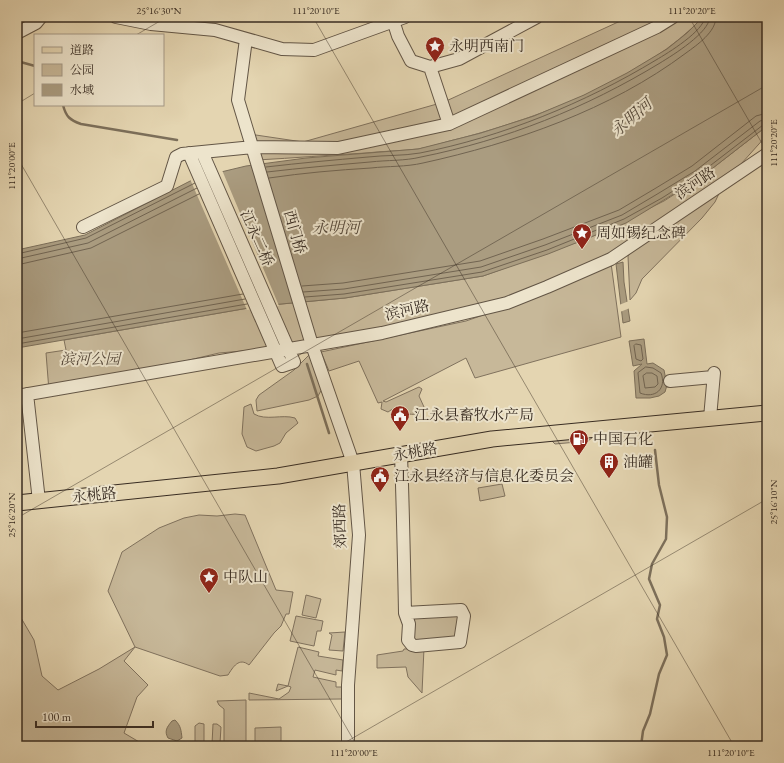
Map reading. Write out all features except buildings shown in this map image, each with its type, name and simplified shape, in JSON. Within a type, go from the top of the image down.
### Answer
[{"type":"main road","name":"永桃路","points":[[17,503],[278,476],[492,439],[767,412]]},
{"type":"street","points":[[17,33],[36,23],[41,17]]},
{"type":"street","points":[[116,17],[151,24],[215,30],[282,49],[314,50],[397,18],[398,36],[411,61],[430,67],[459,59],[537,17]]},
{"type":"street","points":[[83,228],[167,186],[176,157],[182,154],[253,147],[338,148],[449,124],[657,27],[673,17]]},
{"type":"street","name":"西门桥","points":[[246,39],[238,100],[258,160],[302,313]]},
{"type":"street","points":[[430,67],[449,124]]},
{"type":"street","name":"江永二桥","points":[[202,152],[289,350]]},
{"type":"street","name":"江永二桥","points":[[189,153],[275,352]]},
{"type":"street","name":"滨河路","points":[[22,395],[289,350],[382,332],[474,312],[507,303],[547,288],[611,258],[767,154]]},
{"type":"street","name":"郊西路","points":[[302,313],[353,463],[359,534],[348,685],[348,746]]},
{"type":"street","points":[[670,381],[713,375],[710,418]]},
{"type":"street","points":[[22,395],[39,501]]},
{"type":"street","points":[[401,455],[406,613],[408,640],[412,645],[460,642],[464,616],[461,610],[406,613]]},
{"type":"green space","points":[[629,17],[703,17],[680,39],[623,77],[558,107],[525,119],[418,149],[257,160],[249,134],[303,142],[444,102]]},
{"type":"green space","name":"滨河公园","points":[[767,126],[767,135],[724,183],[715,202],[702,218],[642,279],[636,293],[630,300],[628,256],[644,237],[547,287],[312,345],[219,353],[79,386],[49,391],[46,353],[66,350],[64,340],[260,306],[345,298],[483,276],[589,238],[664,201],[700,178]]},
{"type":"green space","points":[[611,263],[621,337],[475,378],[466,358],[383,401],[386,402],[419,387],[422,389],[419,396],[424,407],[418,414],[409,414],[399,408],[388,412],[381,409],[382,402],[378,403],[359,361],[329,371],[321,352],[466,321],[552,291]]},
{"type":"green space","points":[[309,355],[322,389],[318,396],[309,400],[257,411],[256,400],[259,395],[294,370]]},
{"type":"green space","points":[[251,404],[254,414],[264,417],[295,418],[298,423],[286,433],[280,443],[256,451],[247,447],[242,434],[244,407]]},
{"type":"green space","points":[[593,437],[588,441],[555,444],[551,440]]},
{"type":"green space","points":[[502,484],[505,496],[480,501],[478,488]]},
{"type":"green space","points":[[199,515],[245,515],[276,590],[293,592],[289,614],[286,614],[281,626],[249,665],[242,662],[239,663],[234,666],[228,675],[220,676],[135,647],[108,591],[122,552],[159,528],[184,518]]},
{"type":"green space","points":[[306,595],[321,599],[316,618],[302,615]]},
{"type":"green space","points":[[461,610],[462,637],[416,646],[406,618]]},
{"type":"green space","points":[[17,611],[34,640],[42,676],[58,690],[99,669],[135,647],[124,661],[148,685],[137,697],[124,733],[146,746],[17,746]]},
{"type":"green space","points":[[296,616],[323,621],[321,631],[317,631],[314,646],[290,641]]},
{"type":"green space","points":[[345,632],[343,651],[329,650],[332,635],[329,633]]},
{"type":"green space","points":[[298,647],[319,652],[318,656],[343,660],[342,671],[336,670],[336,675],[315,670],[313,677],[336,682],[336,687],[342,687],[342,699],[249,700],[249,693],[279,699],[289,692],[291,687],[288,686]]},
{"type":"green space","points":[[424,648],[422,693],[408,677],[406,667],[377,668],[377,655],[403,651],[404,649]]},
{"type":"green space","points":[[278,684],[288,686],[276,691]]},
{"type":"green space","points":[[246,700],[246,746],[224,746],[224,709],[217,701]]},
{"type":"green space","points":[[199,723],[204,724],[204,743],[195,743],[195,726]]},
{"type":"green space","points":[[213,724],[217,724],[221,727],[220,743],[212,744]]},
{"type":"green space","points":[[281,727],[281,744],[255,743],[255,728]]},
{"type":"water","name":"永明河","points":[[703,17],[767,17],[767,126],[700,178],[626,223],[548,254],[483,276],[345,298],[260,306],[17,348],[17,250],[85,235],[196,178],[246,166],[306,158],[418,149],[481,133],[534,116],[584,95],[627,73],[667,49],[687,33]]},
{"type":"water","points":[[623,262],[624,282],[630,321],[623,323],[616,264]]},
{"type":"water","points":[[644,339],[647,364],[653,363],[664,370],[667,385],[665,392],[659,396],[650,398],[636,398],[634,371],[642,364],[633,366],[629,341]]},
{"type":"water","points":[[175,720],[180,726],[182,738],[177,741],[168,738],[166,733],[169,725]]},
{"type":"pier","points":[[222,170],[279,306],[247,310],[190,179]]},
{"type":"pier","points":[[629,301],[630,308],[620,312],[619,305]]},
{"type":"waterway","points":[[17,61],[34,66]]},
{"type":"waterway","points":[[63,106],[69,118],[81,124],[177,140]]},
{"type":"waterway","points":[[307,364],[329,433]]},
{"type":"waterway","points":[[641,746],[643,731],[650,714],[659,674],[667,655],[664,637],[657,619],[660,605],[649,579],[652,564],[666,539],[667,517],[659,485],[655,450]]},
{"type":"place","name":"永明西南门","points":[[435,63]]},
{"type":"place","name":"周如锡纪念碑","points":[[582,250]]},
{"type":"place","name":"江永县畜牧水产局","points":[[400,432]]},
{"type":"place","name":"中国石化","points":[[579,456]]},
{"type":"place","name":"油罐","points":[[609,479]]},
{"type":"place","name":"江永县经济与信息化委员会","points":[[380,493]]},
{"type":"place","name":"中队山","points":[[209,594]]}]
